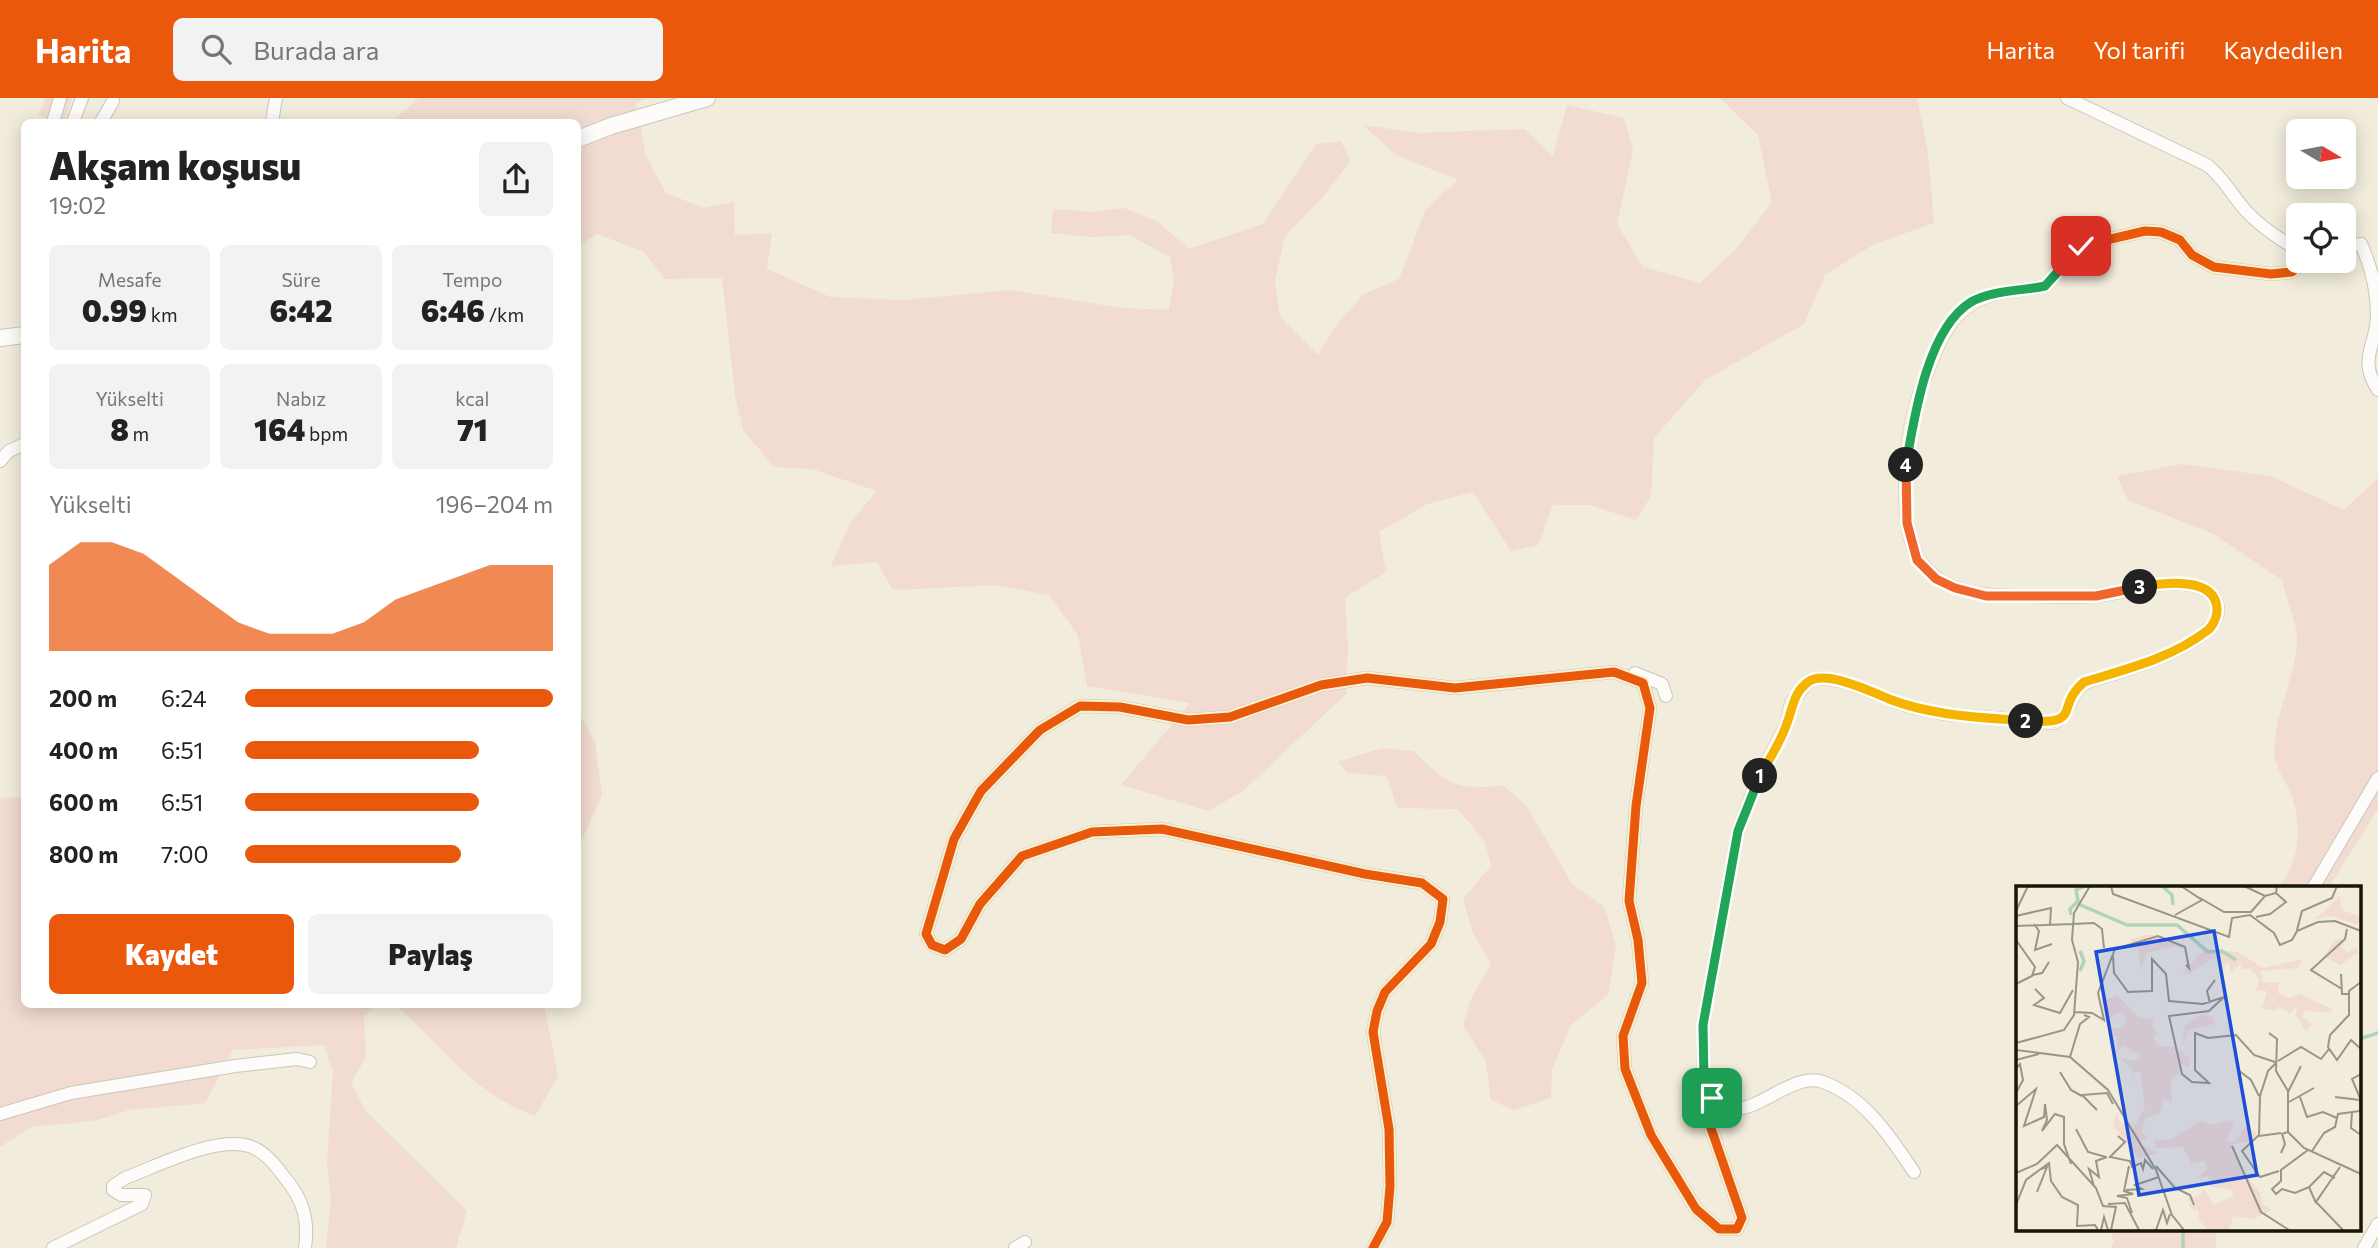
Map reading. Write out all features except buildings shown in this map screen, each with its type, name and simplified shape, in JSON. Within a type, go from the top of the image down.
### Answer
[{"type":"main road","points":[[581,138],[611,126],[707,98]]},
{"type":"main road","points":[[0,338],[21,335]]},
{"type":"street","points":[[54,119],[60,98]]},
{"type":"street","points":[[74,119],[82,98]]},
{"type":"street","points":[[272,119],[276,98]]},
{"type":"street","points":[[2067,98],[2207,165],[2218,174],[2246,211],[2269,232],[2286,243]]},
{"type":"street","points":[[103,119],[113,99]]},
{"type":"street","points":[[113,99],[113,119]]},
{"type":"street","points":[[1614,672],[1643,683],[1650,708],[1630,866],[1629,901],[1638,940],[1642,983],[1623,1036],[1625,1069],[1651,1135],[1696,1209],[1719,1228],[1737,1229],[1742,1218],[1704,1108],[1703,1025],[1738,831],[1756,783],[1787,723],[1791,703],[1809,681],[1820,678],[1846,682],[1910,707],[1945,714],[2054,723],[2064,717],[2074,691],[2084,682],[2164,657],[2211,628],[2218,613],[2216,600],[2202,587],[2182,584],[2149,585],[2096,596],[1986,596],[1955,588],[1936,579],[1917,560],[1907,523],[1904,477],[1919,394],[1943,332],[1970,303],[2003,292],[2045,286],[2081,246],[2145,231],[2161,232],[2180,240],[2192,255],[2214,267],[2271,274],[2286,273]]},
{"type":"street","points":[[2356,244],[2361,244],[2374,280],[2378,317],[2367,357],[2369,370],[2378,390]]},
{"type":"street","points":[[0,461],[9,451],[21,445]]},
{"type":"street","points":[[1373,1248],[1387,1222],[1390,1186],[1389,1129],[1373,1031],[1377,1010],[1385,992],[1430,944],[1440,922],[1443,899],[1422,883],[1340,869],[1162,829],[1092,832],[1022,856],[980,904],[961,939],[945,950],[932,945],[926,934],[954,839],[981,791],[1040,730],[1080,706],[1120,707],[1188,720],[1220,718],[1230,717],[1321,685],[1367,678],[1455,688],[1614,672],[1630,672],[1662,684],[1666,696]]},
{"type":"street","points":[[2314,886],[2378,778]]},
{"type":"street","points":[[0,1114],[97,1088],[235,1066],[297,1059],[310,1062]]},
{"type":"street","points":[[1704,1080],[1712,1098],[1724,1106],[1734,1108],[1750,1107],[1809,1081],[1822,1082],[1862,1107],[1885,1129],[1914,1172]]},
{"type":"street","points":[[53,1248],[142,1204],[145,1195],[121,1195],[113,1190],[113,1186],[125,1178],[223,1143],[250,1147],[271,1160],[298,1194],[307,1223],[305,1248]]},
{"type":"street","points":[[2364,1248],[2378,1224]]},
{"type":"shaded area","points":[[46,98],[72,98],[65,119],[38,115]]},
{"type":"shaded area","points":[[419,98],[647,98],[636,103],[646,156],[666,193],[704,208],[734,202],[735,235],[772,233],[767,269],[830,297],[903,300],[1012,290],[1121,308],[1169,310],[1174,282],[1170,257],[1129,235],[1091,237],[1051,233],[1053,209],[1091,212],[1124,208],[1157,221],[1189,249],[1263,224],[1316,144],[1341,141],[1350,161],[1322,198],[1285,236],[1275,281],[1280,317],[1318,355],[1337,324],[1364,294],[1399,279],[1426,209],[1458,180],[1396,155],[1363,125],[1418,133],[1525,129],[1553,156],[1567,105],[1624,118],[1633,150],[1617,224],[1643,267],[1700,283],[1739,246],[1772,202],[1758,135],[1720,98],[1917,98],[1928,153],[1934,223],[1874,244],[1825,275],[1804,324],[1705,380],[1654,438],[1651,496],[1636,520],[1590,505],[1553,505],[1538,545],[1511,551],[1473,492],[1427,504],[1379,532],[1386,572],[1345,598],[1348,648],[1346,694],[1244,790],[1209,811],[1121,785],[1190,703],[1087,686],[1078,635],[1049,595],[996,585],[893,590],[877,562],[831,566],[850,523],[877,491],[812,469],[774,467],[743,430],[735,395],[722,278],[665,279],[644,252],[597,234],[581,244],[581,119],[394,119]]},
{"type":"shaded area","points":[[2182,464],[2270,476],[2344,510],[2378,478],[2378,809],[2330,886],[2278,886],[2290,868],[2298,833],[2292,797],[2275,758],[2276,729],[2297,642],[2294,619],[2282,580],[2212,533],[2128,500],[2117,476]]},
{"type":"shaded area","points":[[581,717],[595,742],[602,795],[581,842]]},
{"type":"shaded area","points":[[1382,748],[1414,751],[1434,771],[1452,783],[1473,787],[1502,785],[1526,805],[1572,884],[1604,907],[1616,945],[1608,995],[1571,1025],[1552,1069],[1551,1098],[1514,1110],[1491,1100],[1486,1062],[1463,1025],[1471,999],[1491,963],[1472,931],[1463,899],[1491,866],[1485,842],[1458,809],[1397,808],[1387,776],[1347,773],[1338,762]]},
{"type":"shaded area","points":[[21,797],[21,1008],[373,1008],[364,1016],[366,1057],[351,1083],[365,1110],[467,1211],[456,1248],[326,1248],[331,1197],[327,1163],[333,1071],[324,1045],[233,1050],[205,1103],[129,1110],[94,1121],[31,1127],[0,1147],[0,798]]},
{"type":"shaded area","points":[[398,1008],[545,1008],[558,1076],[535,1116],[493,1095],[476,1082]]},
{"type":"shaded area","points":[[2110,1230],[2216,1230],[2216,1248],[2111,1248],[2114,1242]]},
{"type":"waterway","points":[[2360,1039],[2378,1033]]},
{"type":"waterway","points":[[2183,1230],[2183,1248]]},
{"type":"cycle path","points":[[1373,1248],[1387,1222],[1390,1186],[1389,1129],[1373,1032],[1377,1011],[1385,992],[1431,944],[1440,922],[1443,899],[1422,883],[1365,874],[1162,829],[1092,832],[1022,856],[980,904],[961,939],[945,950],[932,945],[926,934],[954,839],[981,791],[1040,730],[1080,706],[1120,707],[1188,720],[1230,717],[1321,685],[1367,678],[1455,688],[1614,672],[1643,683],[1650,708],[1636,806],[1629,901],[1638,940],[1642,983],[1623,1036],[1625,1069],[1651,1135],[1696,1209],[1719,1229],[1737,1229],[1742,1218],[1704,1108],[1703,1025],[1738,831],[1756,783],[1787,723],[1791,703],[1809,681],[1820,678],[1846,682],[1910,707],[1945,714],[2054,723],[2064,714],[2084,683],[2168,654],[2208,629],[2217,615],[2212,596],[2201,588],[2188,584],[2161,584],[2086,597],[2007,596],[1964,590],[1946,583],[1930,572],[1918,557],[1910,537],[1906,511],[1906,464],[1917,401],[1949,326],[1970,305],[1985,297],[2045,286],[2081,246],[2145,231],[2161,232],[2180,240],[2192,255],[2214,267],[2271,274],[2286,273]]},
{"type":"route","points":[[1712,1098],[1704,1080],[1703,1025],[1738,831],[1756,783],[1787,723],[1791,703],[1809,681],[1820,678],[1846,682],[1910,707],[1945,714],[2054,723],[2064,717],[2074,691],[2084,682],[2164,657],[2211,628],[2218,613],[2216,600],[2202,587],[2182,584],[2149,585],[2096,596],[1986,596],[1955,588],[1936,579],[1917,560],[1907,523],[1904,477],[1919,394],[1943,332],[1970,303],[2003,292],[2045,286],[2081,246]]}]
